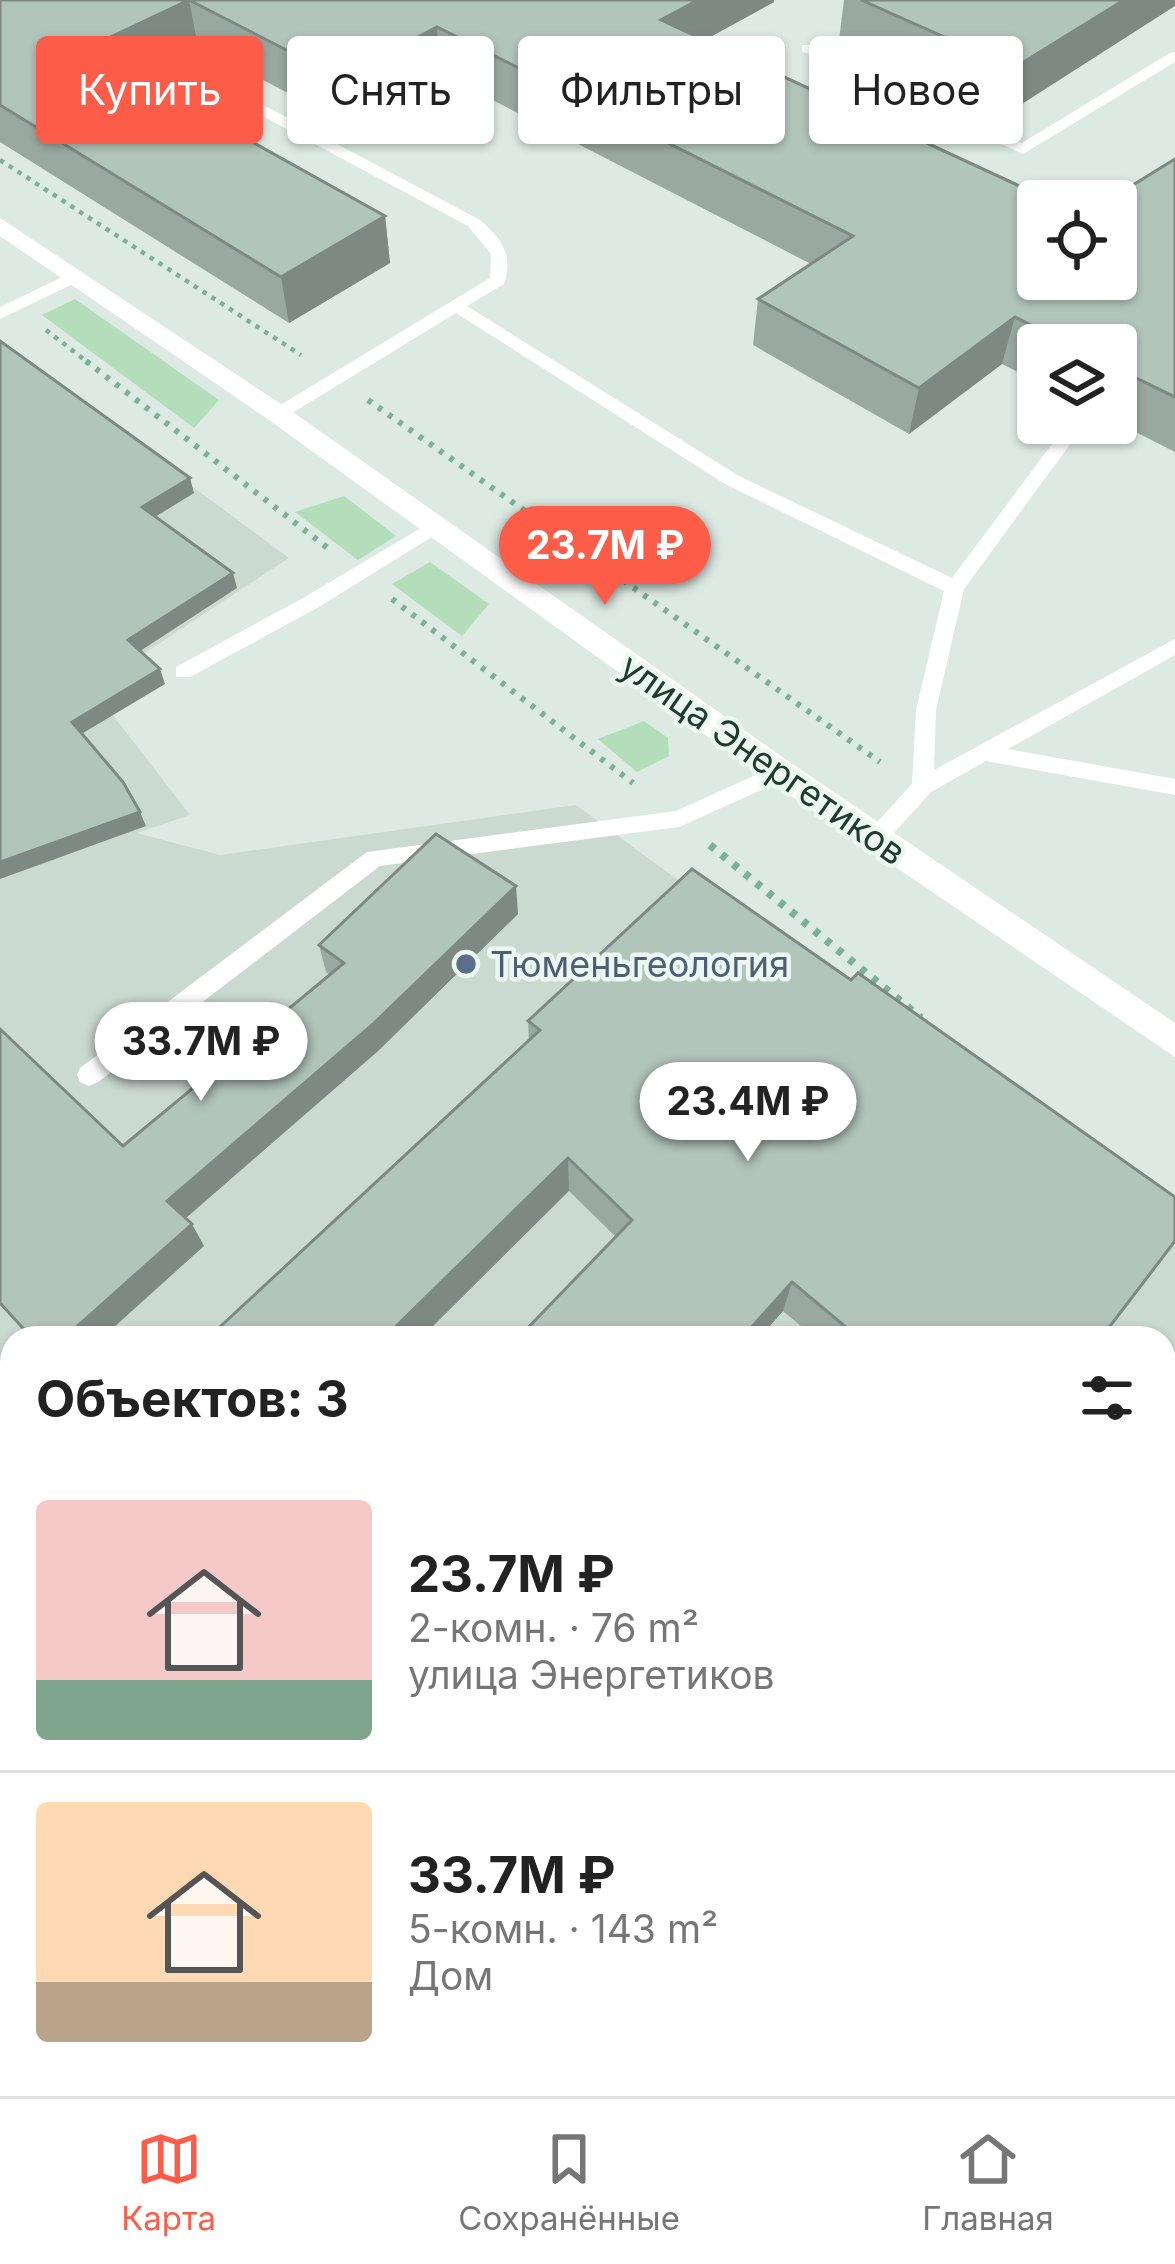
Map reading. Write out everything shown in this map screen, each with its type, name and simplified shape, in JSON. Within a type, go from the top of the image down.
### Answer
[{"type":"street","name":"улица Энергетиков","points":[[0,225],[278,414],[780,772],[1175,1042]]},
{"type":"lane","points":[[807,48],[1023,149],[1175,56]]},
{"type":"lane","points":[[263,111],[474,223],[496,240],[502,261],[499,280],[278,414]]},
{"type":"lane","points":[[7,310],[75,276]]},
{"type":"lane","points":[[456,306],[732,480],[955,588]]},
{"type":"lane","points":[[921,788],[926,710],[955,588],[1061,444]]},
{"type":"lane","points":[[183,672],[360,574],[433,527]]},
{"type":"lane","points":[[875,838],[921,788],[1175,646]]},
{"type":"lane","points":[[983,752],[1175,788]]},
{"type":"lane","points":[[89,1075],[375,859],[679,819],[780,772]]},
{"type":"path","points":[[0,160],[336,378],[921,788]]},
{"type":"path","points":[[7,310],[679,819],[928,1024]]},
{"type":"shaded area","points":[[0,344],[289,558],[92,688],[190,815],[137,833],[220,855],[576,805],[1175,1246],[1175,1326],[0,1326]]},
{"type":"green space","points":[[75,299],[219,400],[194,428],[42,315]]},
{"type":"green space","points":[[344,496],[396,536],[358,560],[295,512]]},
{"type":"green space","points":[[430,562],[489,604],[462,636],[392,584]]},
{"type":"green space","points":[[644,721],[668,738],[669,756],[637,772],[598,739]]},
{"type":"building","points":[[0,0],[189,0],[113,36],[36,36],[36,127],[0,105]]},
{"type":"building","points":[[189,0],[698,0],[661,20],[696,36],[518,36],[518,68],[494,56],[494,36],[455,36],[437,27],[420,36],[287,36],[287,50]]},
{"type":"building","points":[[861,0],[1124,0],[1023,62],[1023,36],[942,36]]},
{"type":"building","points":[[785,77],[809,89],[809,144],[929,144],[1017,185],[1017,300],[1137,300],[1137,182],[1175,159],[1175,397],[1137,378],[1137,324],[1029,324],[1015,317],[919,388],[758,299],[853,236],[670,144],[785,144]]},
{"type":"building","points":[[64,144],[256,144],[385,216],[281,277]]},
{"type":"building","points":[[0,341],[190,478],[142,507],[233,573],[128,640],[160,669],[72,722],[123,782],[140,812],[0,862]]},
{"type":"building","points":[[436,834],[516,886],[372,1025],[167,1201],[192,1224],[77,1326],[21,1326],[0,1303],[0,1029],[123,1146],[344,963],[319,945]]},
{"type":"building","points":[[692,869],[851,980],[858,973],[1175,1197],[1175,1241],[1110,1326],[845,1326],[792,1282],[753,1326],[530,1326],[632,1220],[568,1158],[396,1326],[221,1326],[540,1030],[528,1021]]},
{"type":"place","name":"Тюменьгеология","points":[[466,964]]}]
